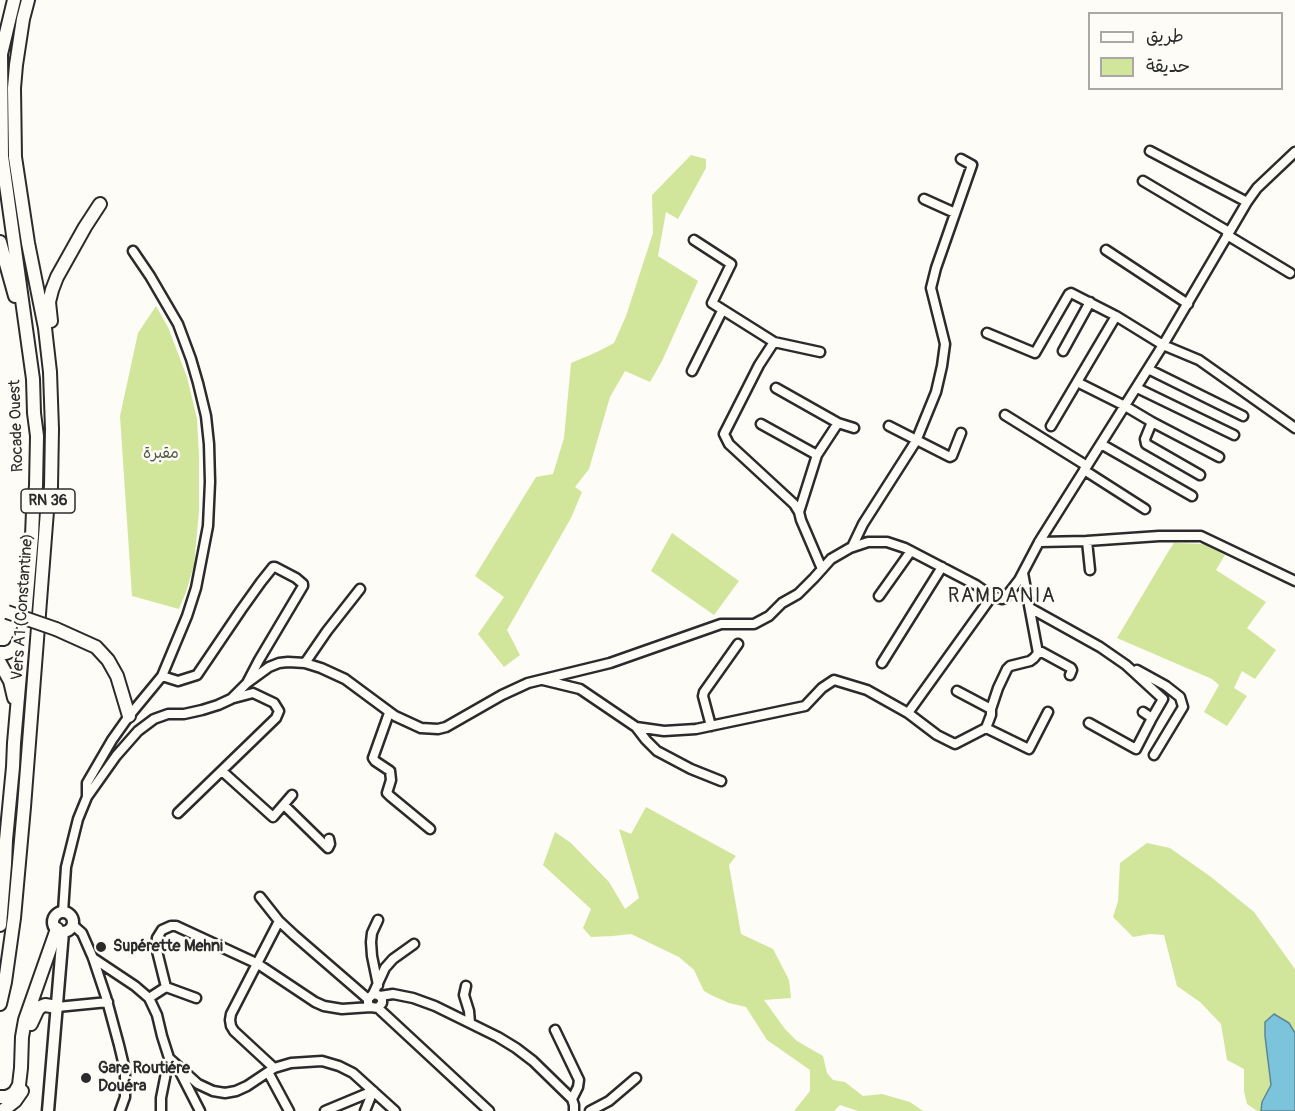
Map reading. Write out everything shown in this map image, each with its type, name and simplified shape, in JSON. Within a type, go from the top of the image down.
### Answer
[{"type":"highway","name":"Rocade Ouest","points":[[0,925],[36,486],[37,436],[33,379],[2,156],[0,54],[15,0]]},
{"type":"highway","name":"Vers A1 (Constantine)","points":[[0,1004],[14,918],[46,511],[51,487],[52,462],[50,372],[45,328],[28,243],[15,157],[14,88],[23,19],[28,0]]},
{"type":"highway","points":[[52,462],[59,420],[49,302],[64,263],[100,204]]},
{"type":"highway","points":[[0,242],[27,337]]},
{"type":"highway","points":[[2,611],[56,629],[96,647],[108,660],[117,676],[129,716]]},
{"type":"highway","points":[[0,653],[13,650],[18,643],[24,624]]},
{"type":"highway","points":[[0,663],[12,686],[17,717]]},
{"type":"highway","points":[[0,1097],[11,1095],[19,1085],[25,1020],[60,930]]},
{"type":"highway","points":[[2,1111],[15,1101],[23,1087],[25,1043],[34,1015],[40,1007],[45,1005],[57,1007]]},
{"type":"highway","points":[[25,1020],[27,1036]]},
{"type":"main road","points":[[63,912],[71,916],[73,925],[69,930],[60,930],[55,927],[54,920],[57,914],[63,912]]},
{"type":"main road","points":[[48,1111],[57,1007],[60,930]]},
{"type":"street","points":[[1150,151],[1246,202]]},
{"type":"street","points":[[231,699],[247,683],[269,667],[279,663],[304,663],[345,679],[389,713],[421,728],[438,729],[446,727],[528,683],[610,663],[721,624],[754,624],[769,616],[782,603],[798,594],[831,558],[868,542],[887,542],[911,551],[976,585],[997,599],[1005,598],[1019,580],[1039,542],[1137,388],[1246,202],[1257,188],[1295,152]]},
{"type":"street","points":[[852,547],[863,524],[916,441],[936,392],[945,344],[931,288],[972,165],[961,159]]},
{"type":"street","points":[[1143,182],[1290,273]]},
{"type":"street","points":[[924,199],[955,213]]},
{"type":"street","points":[[694,240],[731,264],[712,303],[774,342],[820,352]]},
{"type":"street","points":[[1106,250],[1188,304]]},
{"type":"street","points":[[87,797],[87,783],[112,740],[162,676],[196,588],[208,526],[209,444],[206,416],[198,382],[178,324],[133,251]]},
{"type":"street","points":[[987,333],[1035,353],[1071,293],[1116,316],[1163,345],[1199,360],[1295,428]]},
{"type":"street","points":[[1063,351],[1089,302]]},
{"type":"street","points":[[692,371],[722,311]]},
{"type":"street","points":[[1051,426],[1116,316]]},
{"type":"street","points":[[774,342],[759,365],[724,434],[729,444],[794,504],[822,569]]},
{"type":"street","points":[[1148,369],[1243,416]]},
{"type":"street","points":[[1077,382],[1219,457]]},
{"type":"street","points":[[776,388],[838,423],[854,428]]},
{"type":"street","points":[[1137,388],[1234,435]]},
{"type":"street","points":[[1005,415],[1145,509]]},
{"type":"street","points":[[1152,422],[1144,442],[1200,475]]},
{"type":"street","points":[[799,512],[817,455],[838,423]]},
{"type":"street","points":[[761,424],[817,455]]},
{"type":"street","points":[[889,426],[950,457],[961,433]]},
{"type":"street","points":[[1101,444],[1192,496]]},
{"type":"street","points":[[1039,542],[1201,536],[1295,581]]},
{"type":"street","points":[[1087,541],[1090,570]]},
{"type":"street","points":[[879,596],[911,551]]},
{"type":"street","points":[[162,676],[178,681],[197,675],[241,609],[275,567],[296,578],[303,586],[247,683]]},
{"type":"street","points":[[882,663],[942,567]]},
{"type":"street","points":[[636,727],[664,731],[696,729],[805,706],[822,688],[834,680],[867,690],[908,713],[937,735],[955,744],[986,728],[1006,669],[1034,658],[1038,653],[1023,572]]},
{"type":"street","points":[[304,663],[360,589]]},
{"type":"street","points":[[908,713],[992,596]]},
{"type":"street","points":[[1030,608],[1166,686],[1179,697],[1183,706],[1154,755]]},
{"type":"street","points":[[711,726],[704,692],[738,644]]},
{"type":"street","points":[[1038,650],[1071,668],[1070,675]]},
{"type":"street","points":[[1089,723],[1136,749],[1163,699],[1126,665]]},
{"type":"street","points":[[543,680],[580,689],[636,727],[657,751],[690,769],[721,781]]},
{"type":"street","points":[[957,691],[991,710]]},
{"type":"street","points":[[63,912],[66,867],[71,843],[87,797],[116,756],[138,731],[154,719],[168,714],[184,714],[202,710],[253,693],[274,703],[279,711],[276,718],[178,813]]},
{"type":"street","points":[[986,728],[1029,749],[1048,712]]},
{"type":"street","points":[[1143,712],[1152,718]]},
{"type":"street","points":[[389,713],[376,746],[375,761],[390,771],[391,780],[387,793],[430,830]]},
{"type":"street","points":[[222,771],[273,817],[292,795]]},
{"type":"street","points":[[284,805],[328,848],[329,839]]},
{"type":"street","points":[[260,897],[279,921],[374,1001],[489,1111]]},
{"type":"street","points":[[378,920],[371,942],[378,985]]},
{"type":"street","points":[[279,921],[231,1014],[231,1026],[271,1070],[289,1111]]},
{"type":"street","points":[[73,925],[82,933],[108,1002],[125,1070],[125,1097],[120,1111]]},
{"type":"street","points":[[166,987],[156,942],[159,933],[171,926],[182,928],[258,964],[324,1006],[342,1009],[393,994],[413,998],[435,1006],[516,1048],[533,1061],[572,1099],[574,1111]]},
{"type":"street","points":[[374,1001],[378,985],[390,962],[414,944]]},
{"type":"street","points":[[93,958],[149,998],[157,1015],[170,1058],[198,1084],[213,1091],[225,1093],[236,1091],[271,1070],[291,1063],[322,1061],[353,1073],[395,1111]]},
{"type":"street","points":[[466,986],[464,995],[470,1023]]},
{"type":"street","points":[[149,998],[166,987]]},
{"type":"street","points":[[166,987],[196,998]]},
{"type":"street","points":[[57,1007],[108,1002]]},
{"type":"street","points":[[555,1030],[579,1080],[572,1099]]},
{"type":"street","points":[[161,1111],[161,1098],[170,1058]]},
{"type":"street","points":[[178,1066],[200,1111]]},
{"type":"street","points":[[590,1111],[609,1101],[636,1078]]},
{"type":"street","points":[[325,1111],[374,1091]]},
{"type":"street","points":[[365,1111],[374,1091]]},
{"type":"green space","points":[[691,155],[706,159],[706,168],[678,219],[666,212],[658,256],[698,281],[662,361],[650,382],[625,371],[610,397],[589,469],[575,487],[582,492],[571,518],[507,630],[520,655],[504,667],[478,634],[504,597],[475,576],[536,477],[553,474],[564,438],[571,363],[614,343],[626,316],[653,233],[652,195]]},
{"type":"green space","name":"مقبرة","points":[[156,306],[168,327],[187,377],[197,419],[199,511],[194,565],[179,609],[132,596],[120,416],[138,333]]},
{"type":"green space","points":[[672,533],[739,581],[714,615],[651,571]]},
{"type":"green space","points":[[1174,543],[1204,544],[1225,555],[1216,570],[1266,602],[1247,628],[1276,650],[1255,679],[1242,671],[1234,688],[1247,696],[1227,726],[1204,712],[1219,685],[1212,679],[1117,638]]},
{"type":"green space","points":[[646,807],[736,856],[729,865],[741,934],[773,949],[789,980],[791,998],[764,1000],[785,1029],[797,1041],[823,1056],[827,1073],[833,1080],[845,1082],[863,1096],[882,1094],[910,1102],[923,1111],[858,1111],[840,1105],[834,1111],[794,1111],[810,1091],[810,1070],[767,1040],[746,1007],[729,1003],[704,991],[694,970],[679,957],[631,934],[591,937],[583,928],[591,909],[543,865],[555,832],[571,843],[609,882],[625,909],[639,898],[619,829],[631,834]]},
{"type":"green space","points":[[1147,843],[1170,848],[1254,912],[1295,969],[1295,1033],[1289,1023],[1265,1036],[1271,1085],[1262,1102],[1261,1111],[1247,1104],[1244,1091],[1244,1069],[1227,1060],[1221,1024],[1200,1002],[1177,986],[1164,935],[1150,934],[1133,937],[1113,917],[1118,901],[1120,863]]},
{"type":"water","points":[[1274,1014],[1289,1023],[1295,1033],[1295,1111],[1261,1111],[1262,1102],[1271,1085],[1265,1022]]},
{"type":"place","name":"Supérette Mehni","points":[[101,947]]},
{"type":"place","name":"Gare Routiére Douéra","points":[[86,1078]]},
{"type":"district","name":"RAMDANIA","points":[[1002,597]]}]
